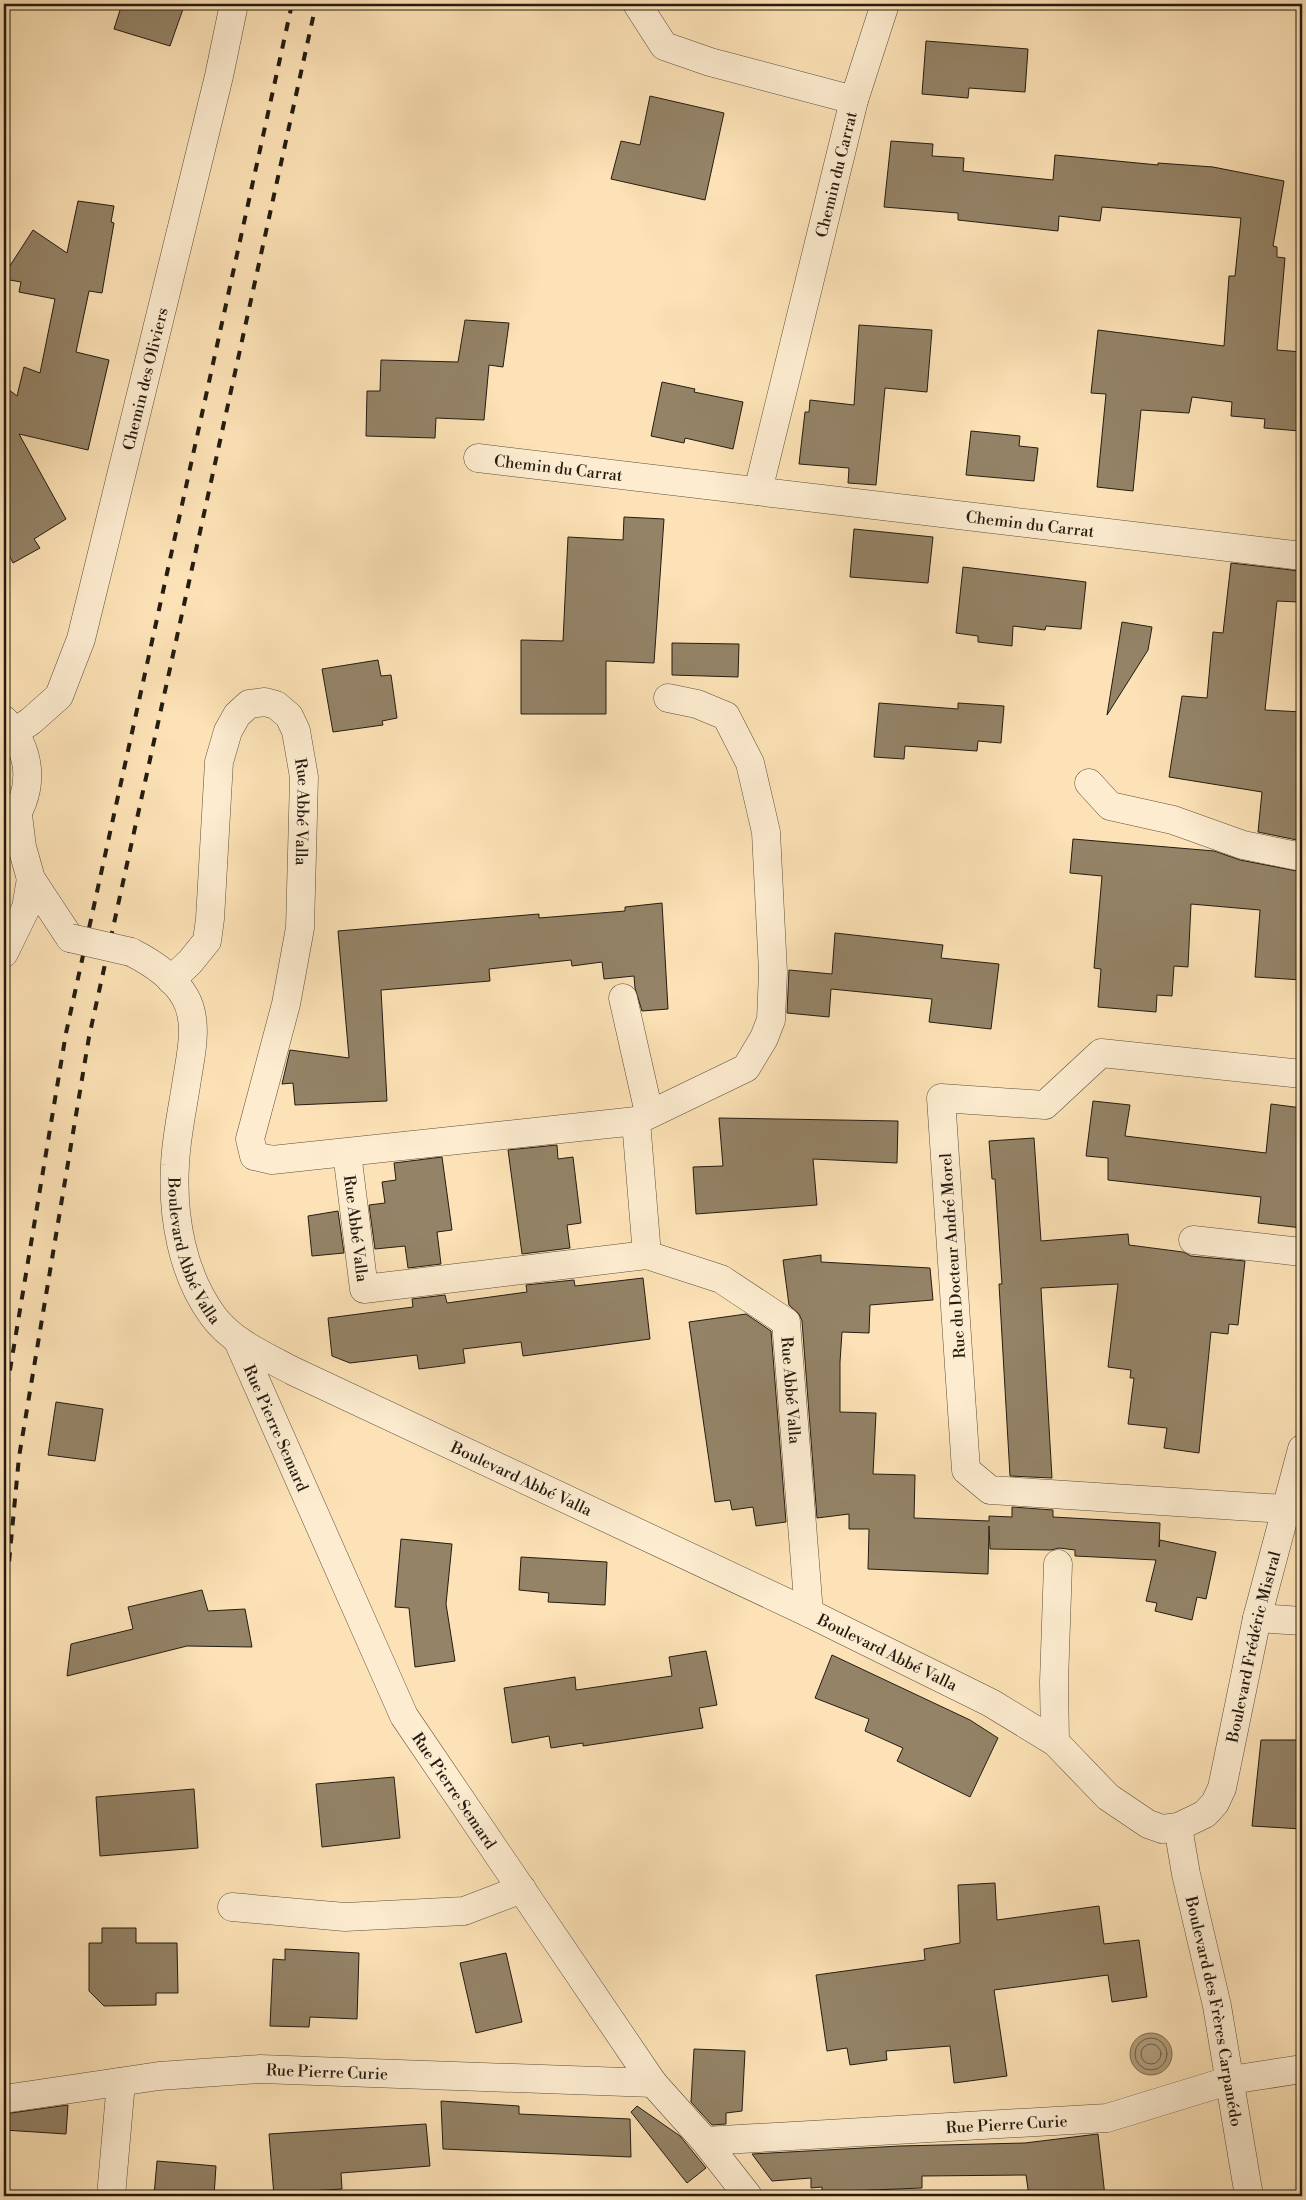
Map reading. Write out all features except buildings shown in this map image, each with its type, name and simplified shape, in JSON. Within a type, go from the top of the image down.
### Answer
[{"type":"street","name":"Chemin des Oliviers","points":[[9,726],[32,721],[59,696],[81,639],[219,76],[234,4]]},
{"type":"street","points":[[637,4],[664,46],[710,62],[854,100]]},
{"type":"street","name":"Chemin du Carrat","points":[[758,491],[854,100],[884,4]]},
{"type":"street","name":"Chemin du Carrat","points":[[478,458],[1302,556]]},
{"type":"street","name":"Rue Abbé Valla","points":[[171,980],[190,962],[207,941],[210,919],[219,762],[228,732],[237,714],[249,704],[266,702],[276,705],[288,716],[296,731],[304,777],[300,928],[286,1004],[250,1139],[254,1156],[272,1160],[347,1153],[643,1117],[746,1068],[764,1038],[771,1020],[773,972],[766,832],[750,763],[726,716],[697,704],[668,698]]},
{"type":"street","points":[[9,726],[24,751],[28,773],[25,794],[11,824],[22,847],[31,880],[70,938]]},
{"type":"street","points":[[1089,783],[1110,806],[1173,820],[1243,845],[1302,857]]},
{"type":"street","points":[[4,953],[11,923],[26,908],[31,880]]},
{"type":"street","name":"Boulevard Abbé Valla","points":[[11,923],[131,952],[152,963],[171,980],[185,998],[191,1017],[192,1043],[175,1165],[178,1229],[189,1275],[213,1317],[238,1341],[293,1371],[809,1613],[991,1703],[1055,1742],[1108,1797],[1148,1824],[1162,1829],[1178,1827]]},
{"type":"street","points":[[623,998],[643,1117],[647,1255]]},
{"type":"street","name":"Rue du Docteur André Morel","points":[[1285,1509],[990,1490],[966,1470],[941,1098],[1044,1105],[1101,1053],[1302,1074]]},
{"type":"street","name":"Rue Abbé Valla","points":[[347,1153],[364,1289],[647,1255],[720,1279],[786,1322],[809,1613]]},
{"type":"street","points":[[1193,1240],[1302,1252]]},
{"type":"street","name":"Rue Pierre Semard","points":[[238,1341],[404,1716],[653,2083],[705,2141],[748,2196]]},
{"type":"street","name":"Boulevard Frédéric Mistral","points":[[1178,1827],[1204,1814],[1215,1803],[1222,1788],[1257,1618],[1302,1449]]},
{"type":"street","points":[[1055,1742],[1054,1682],[1058,1564]]},
{"type":"street","points":[[1257,1618],[1302,1621]]},
{"type":"street","name":"Boulevard des Frères Carpanédo","points":[[1178,1827],[1186,1874],[1217,2006],[1231,2080],[1249,2196]]},
{"type":"street","points":[[232,1907],[345,1917],[464,1911],[522,1889]]},
{"type":"street","name":"Rue Pierre Curie","points":[[4,2099],[160,2076],[260,2069],[653,2083]]},
{"type":"street","name":"Rue Pierre Curie","points":[[705,2141],[1107,2118],[1231,2080],[1302,2069]]},
{"type":"street","points":[[111,2196],[121,2082]]},
{"type":"water","points":[[1147,2033],[1155,2033],[1166,2039],[1172,2054],[1166,2069],[1155,2075],[1147,2075],[1136,2069],[1130,2058],[1130,2050],[1136,2039]]},
{"type":"railway","points":[[4,1406],[66,1033],[292,4]]},
{"type":"railway","points":[[4,1615],[19,1457],[89,1037],[316,4]]}]
